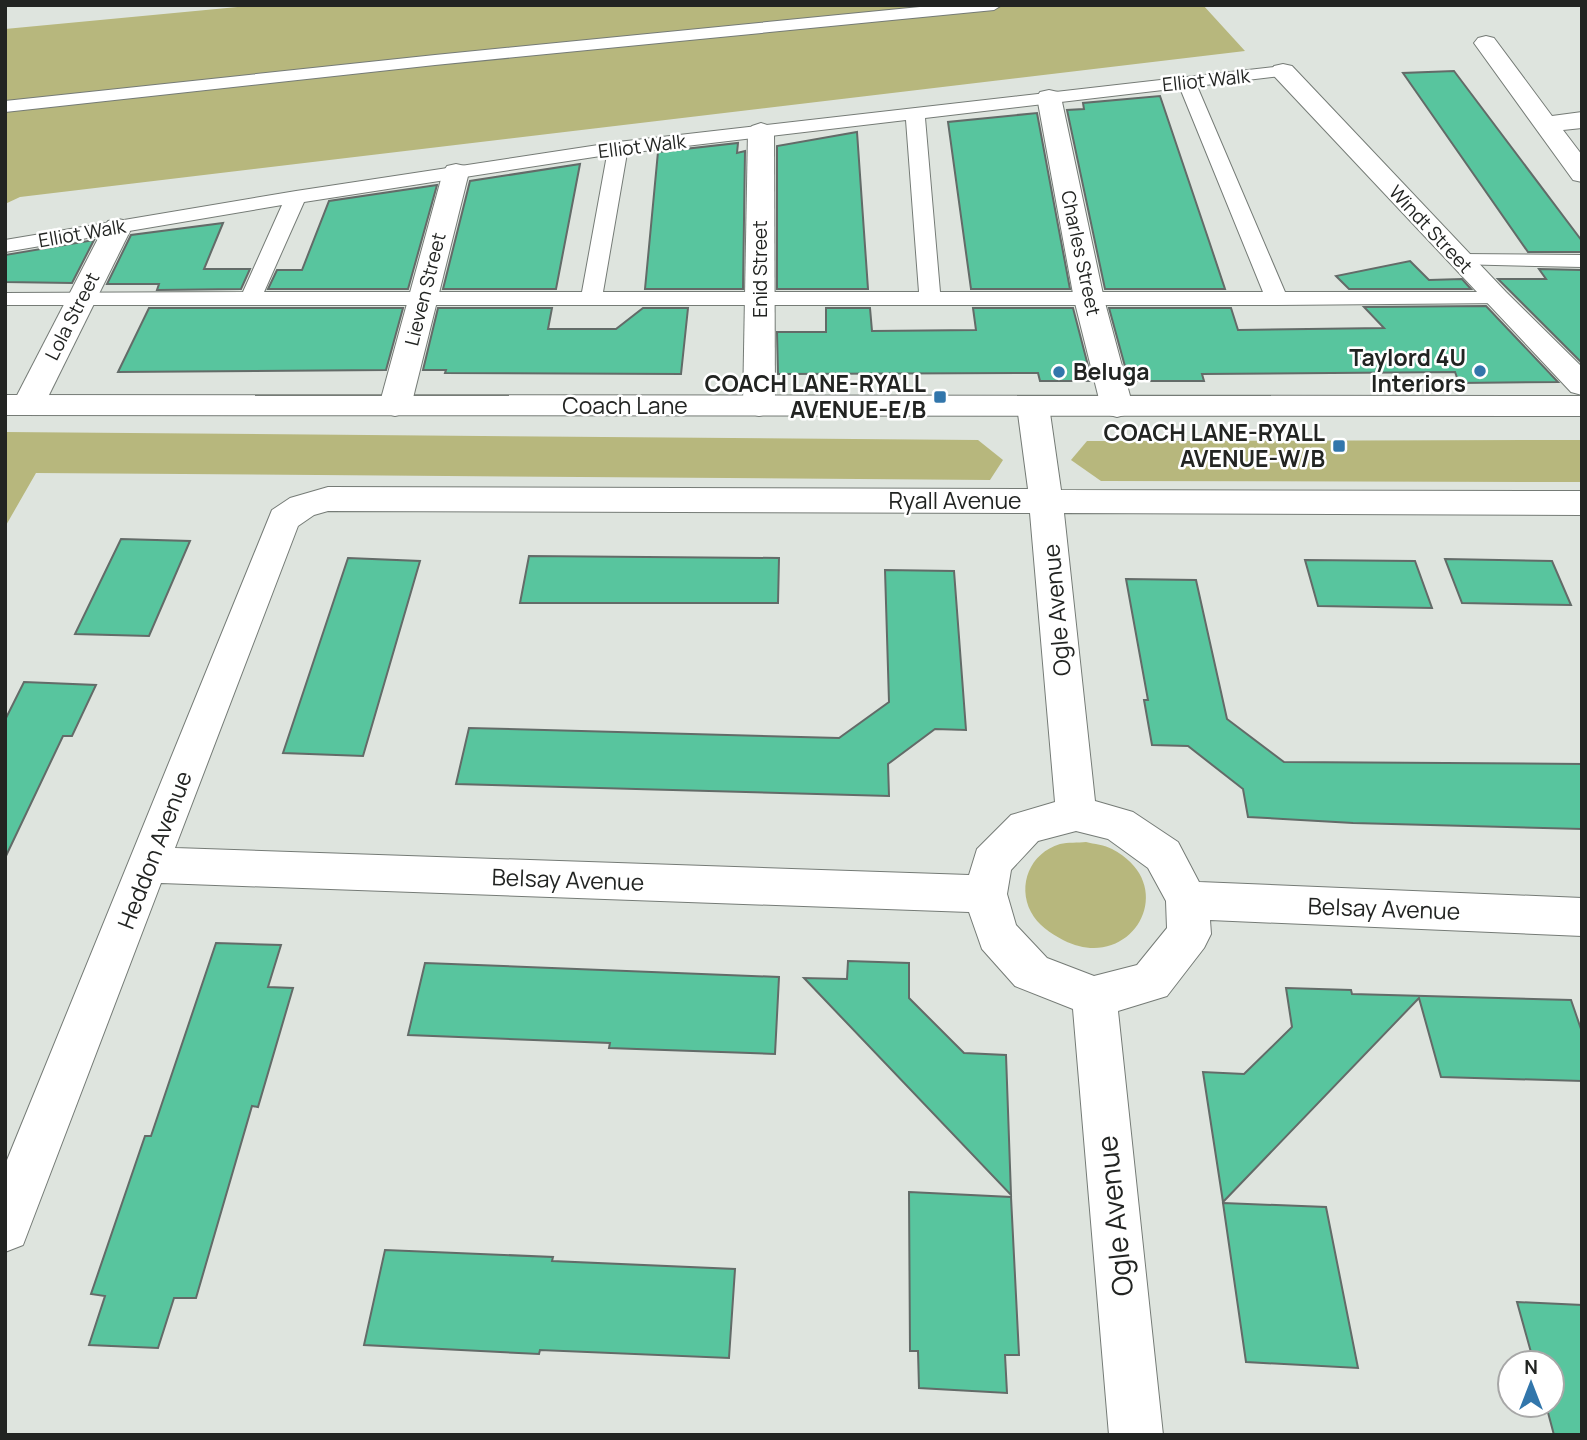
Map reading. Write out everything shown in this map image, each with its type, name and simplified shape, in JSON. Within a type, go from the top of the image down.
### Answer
[{"type":"street","points":[[1486,43],[1582,174]]},
{"type":"street","name":"Windt Street","points":[[1283,71],[1496,298],[1582,385]]},
{"type":"street","name":"Charles Street","points":[[1049,97],[1089,299],[1117,407]]},
{"type":"street","points":[[1545,124],[1582,120]]},
{"type":"street","name":"Enid Street","points":[[759,406],[761,131]]},
{"type":"street","name":"Lieven Street","points":[[396,406],[421,299],[456,172]]},
{"type":"street","name":"Lola Street","points":[[16,405],[80,300],[118,227]]},
{"type":"street","name":"Coach Lane","points":[[16,405],[1582,406]]},
{"type":"street","name":"Ogle Avenue","points":[[1032,406],[1046,502],[1076,814]]},
{"type":"street","name":"Ryall Avenue","points":[[328,499],[1582,503]]},
{"type":"street","name":"Heddon Avenue","points":[[5,1227],[284,519],[302,506],[328,499]]},
{"type":"street","points":[[1076,814],[1119,824],[1163,855],[1187,900],[1189,934],[1151,982],[1094,997],[1031,972],[997,935],[986,894],[992,862],[1025,827],[1076,814]]},
{"type":"street","name":"Belsay Avenue","points":[[149,865],[986,894]]},
{"type":"street","name":"Belsay Avenue","points":[[1187,900],[1582,917]]},
{"type":"street","name":"Ogle Avenue","points":[[1094,997],[1136,1435]]},
{"type":"lane","points":[[5,107],[435,60],[994,5]]},
{"type":"lane","name":"Elliot Walk","points":[[5,246],[296,197],[618,148],[1283,71]]},
{"type":"lane","points":[[1186,82],[1277,299]]},
{"type":"lane","points":[[915,112],[930,299]]},
{"type":"lane","points":[[591,299],[618,148]]},
{"type":"lane","points":[[250,300],[296,197]]},
{"type":"lane","points":[[1461,260],[1582,261]]},
{"type":"lane","points":[[5,299],[1496,298]]},
{"type":"green space","points":[[258,5],[1203,5],[1245,51],[20,197],[5,204],[5,29]]},
{"type":"green space","points":[[5,432],[978,440],[1003,460],[990,480],[36,473],[5,527]]},
{"type":"green space","points":[[1582,440],[1582,482],[1101,481],[1071,460],[1087,441]]},
{"type":"green space","points":[[1086,842],[1112,849],[1133,865],[1144,884],[1146,903],[1140,922],[1127,936],[1109,946],[1088,948],[1063,940],[1037,921],[1027,902],[1026,881],[1034,862],[1050,848],[1060,844]]},
{"type":"building","points":[[1454,71],[1582,241],[1582,252],[1528,252],[1403,73]]},
{"type":"building","points":[[1160,96],[1225,289],[1105,289],[1067,110],[1084,109],[1083,103]]},
{"type":"building","points":[[1037,113],[1070,289],[971,289],[948,122]]},
{"type":"building","points":[[857,132],[868,289],[777,289],[777,146]]},
{"type":"building","points":[[738,143],[737,153],[745,151],[743,289],[645,289],[658,152]]},
{"type":"building","points":[[580,164],[556,289],[443,289],[470,181]]},
{"type":"building","points":[[437,185],[408,289],[268,289],[277,270],[302,270],[329,201]]},
{"type":"building","points":[[223,223],[204,269],[250,269],[241,289],[157,290],[159,284],[107,284],[131,235]]},
{"type":"building","points":[[94,240],[72,283],[5,282],[5,255]]},
{"type":"building","points":[[1410,261],[1429,280],[1462,279],[1471,289],[1349,289],[1336,276]]},
{"type":"building","points":[[1539,269],[1582,270],[1582,363],[1498,279],[1546,279]]},
{"type":"building","points":[[1486,306],[1558,382],[1459,383],[1455,372],[1202,374],[1204,381],[1129,381],[1109,308],[1231,308],[1238,330],[1384,328],[1364,307]]},
{"type":"building","points":[[149,308],[403,308],[386,370],[118,372]]},
{"type":"building","points":[[438,308],[552,308],[548,329],[616,329],[643,308],[688,308],[681,374],[445,373],[446,370],[423,370]]},
{"type":"building","points":[[826,308],[870,308],[872,331],[976,330],[973,308],[1073,308],[1092,381],[1040,381],[1038,373],[778,374],[777,332],[826,332]]},
{"type":"building","points":[[121,539],[190,541],[149,636],[75,634]]},
{"type":"building","points":[[529,556],[779,558],[778,603],[520,603]]},
{"type":"building","points":[[348,558],[420,561],[363,756],[283,753]]},
{"type":"building","points":[[1445,559],[1552,561],[1571,605],[1462,603]]},
{"type":"building","points":[[1305,560],[1415,561],[1432,608],[1318,606]]},
{"type":"building","points":[[885,570],[954,571],[966,730],[935,729],[888,764],[889,796],[456,784],[469,728],[839,738],[889,702]]},
{"type":"building","points":[[1126,579],[1196,580],[1227,719],[1284,762],[1582,764],[1582,829],[1353,823],[1248,817],[1243,789],[1188,746],[1152,745],[1144,700],[1148,700]]},
{"type":"building","points":[[24,682],[96,685],[72,736],[63,736],[5,858],[5,720]]},
{"type":"building","points":[[216,943],[281,945],[268,987],[293,988],[258,1107],[252,1106],[196,1298],[174,1298],[158,1348],[89,1345],[105,1296],[91,1294],[145,1136],[151,1136]]},
{"type":"building","points":[[848,961],[909,963],[909,998],[964,1053],[1006,1055],[1011,1195],[804,978],[847,979]]},
{"type":"building","points":[[425,963],[779,977],[775,1054],[609,1048],[610,1043],[408,1035]]},
{"type":"building","points":[[1286,988],[1351,990],[1352,994],[1571,1000],[1582,1032],[1582,1081],[1441,1077],[1419,998],[1223,1202],[1203,1072],[1244,1074],[1292,1027]]},
{"type":"building","points":[[909,1192],[1011,1197],[1019,1355],[1005,1355],[1007,1393],[919,1388],[918,1351],[910,1351]]},
{"type":"building","points":[[1223,1203],[1326,1207],[1358,1368],[1246,1362]]},
{"type":"building","points":[[385,1250],[553,1257],[552,1261],[735,1269],[729,1358],[540,1350],[539,1354],[364,1345]]},
{"type":"building","points":[[1517,1302],[1582,1305],[1582,1435],[1554,1435],[1550,1419],[1566,1419],[1566,1349],[1530,1349]]},
{"type":"place","name":"Taylord 4U Interiors","points":[[1480,371]]},
{"type":"place","name":"Beluga","points":[[1059,372]]},
{"type":"place","name":"COACH LANE-RYALL AVENUE-E/B","points":[[940,397]]},
{"type":"place","name":"COACH LANE-RYALL AVENUE-W/B","points":[[1339,446]]}]
